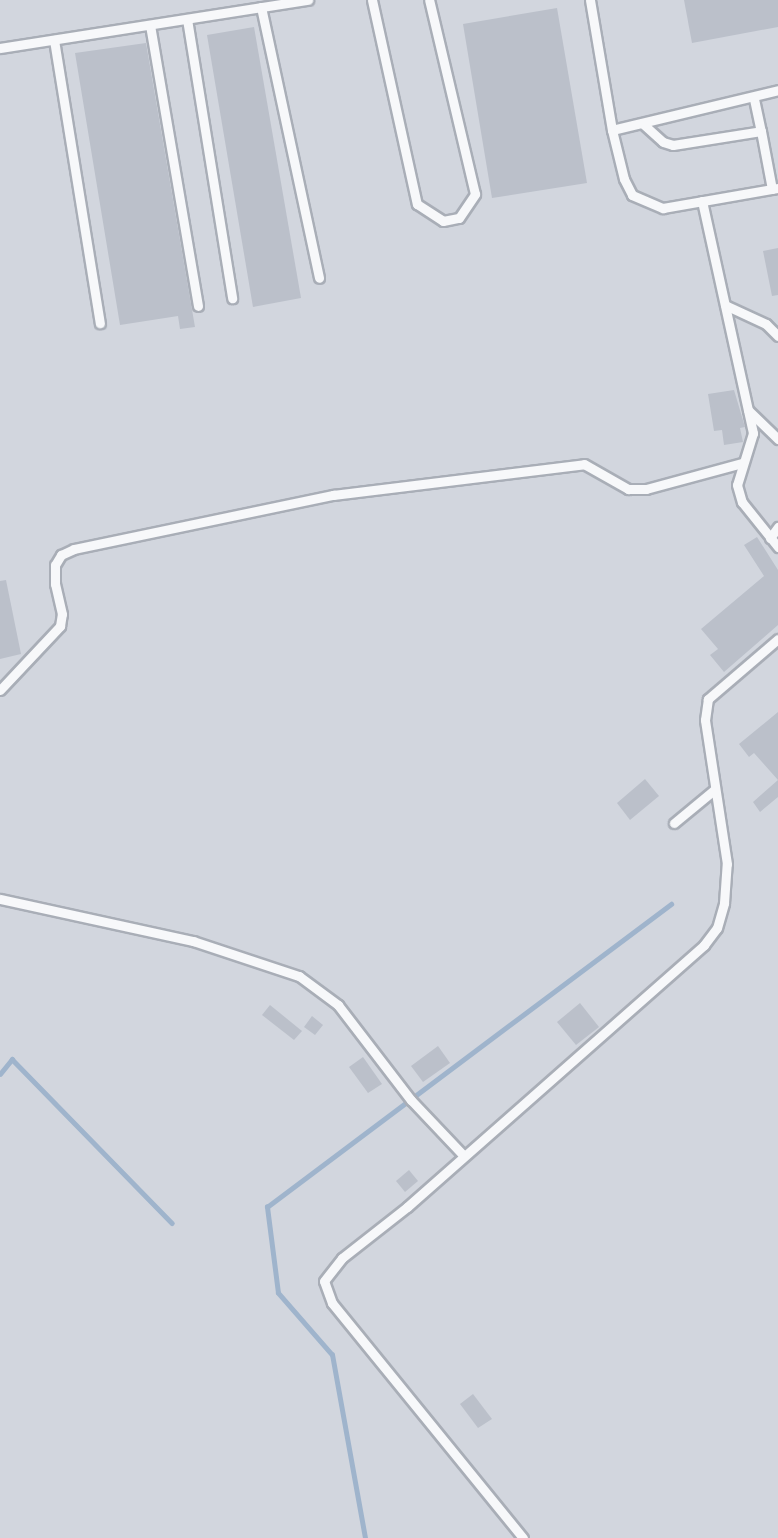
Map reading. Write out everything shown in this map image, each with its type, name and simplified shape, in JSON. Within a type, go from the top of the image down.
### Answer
[{"type":"lane","points":[[0,48],[308,0]]},
{"type":"lane","points":[[372,0],[417,204],[443,221],[459,218],[476,195],[429,0]]},
{"type":"lane","points":[[590,0],[612,130],[624,179],[632,195],[647,204],[663,208],[775,189],[754,99]]},
{"type":"lane","points":[[261,7],[319,278]]},
{"type":"lane","points":[[187,19],[232,298]]},
{"type":"lane","points":[[150,25],[198,306]]},
{"type":"lane","points":[[54,40],[100,323]]},
{"type":"lane","points":[[612,130],[754,99],[778,90]]},
{"type":"lane","points":[[642,123],[663,142],[673,145],[761,131]]},
{"type":"lane","points":[[702,201],[753,433],[749,454],[742,463],[737,485],[742,502],[778,547]]},
{"type":"lane","points":[[725,305],[766,324],[778,336]]},
{"type":"lane","points":[[748,410],[778,439]]},
{"type":"lane","points":[[0,690],[60,626],[62,614],[55,565],[61,555],[75,549],[345,494],[584,464],[628,489],[646,489],[742,463]]},
{"type":"lane","points":[[770,538],[778,527]]},
{"type":"lane","points":[[524,1538],[332,1303],[324,1281],[342,1258],[464,1156],[705,945],[717,928],[724,903],[727,864],[705,720],[708,699],[778,639]]},
{"type":"lane","points":[[674,823],[714,790]]},
{"type":"lane","points":[[0,899],[193,941],[299,976],[338,1005],[411,1100],[464,1156]]},
{"type":"shaded area","points":[[0,0],[778,0],[778,1538],[0,1538]]},
{"type":"building","points":[[684,0],[778,0],[778,27],[692,43]]},
{"type":"building","points":[[557,8],[587,183],[492,198],[463,24]]},
{"type":"building","points":[[254,27],[301,298],[253,307],[207,35]]},
{"type":"building","points":[[146,43],[195,327],[180,329],[178,316],[120,325],[75,53]]},
{"type":"building","points":[[778,248],[778,295],[772,296],[763,251]]},
{"type":"building","points":[[734,390],[745,427],[740,428],[743,442],[724,445],[722,430],[714,431],[708,394]]},
{"type":"building","points":[[757,537],[778,570],[778,625],[724,672],[710,655],[718,649],[701,629],[764,576],[744,545]]},
{"type":"building","points":[[6,580],[21,654],[0,659],[0,581]]},
{"type":"building","points":[[778,712],[778,780],[754,753],[749,757],[739,744]]},
{"type":"building","points":[[645,779],[659,796],[630,820],[617,803]]},
{"type":"building","points":[[778,780],[778,797],[760,812],[753,802]]},
{"type":"building","points":[[580,1003],[599,1027],[576,1045],[557,1022]]},
{"type":"building","points":[[270,1005],[302,1031],[294,1040],[262,1015]]},
{"type":"building","points":[[312,1016],[323,1025],[315,1035],[304,1027]]},
{"type":"building","points":[[438,1046],[450,1063],[423,1082],[411,1066]]},
{"type":"building","points":[[363,1057],[382,1084],[368,1093],[349,1067]]},
{"type":"building","points":[[409,1170],[418,1181],[405,1192],[396,1181]]},
{"type":"building","points":[[473,1394],[492,1419],[478,1428],[460,1404]]},
{"type":"waterway","points":[[365,1538],[332,1355],[278,1293],[267,1207],[671,904]]},
{"type":"waterway","points":[[0,1074],[12,1059],[172,1223]]}]
